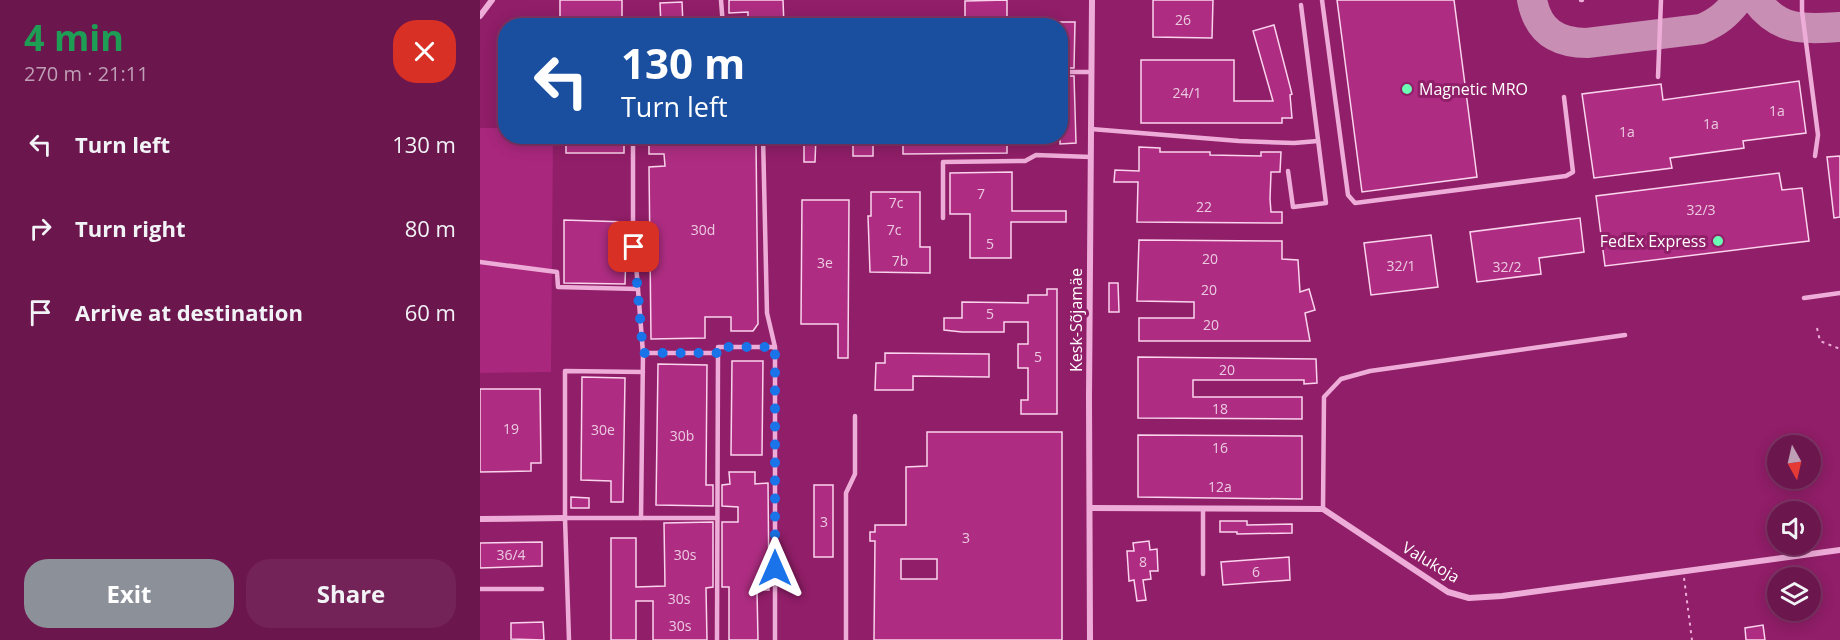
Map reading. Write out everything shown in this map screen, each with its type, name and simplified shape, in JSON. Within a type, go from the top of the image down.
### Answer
[{"type":"street","points":[[480,16],[492,0]]},
{"type":"street","name":"Kesk-Sõjamäe","points":[[1090,640],[1092,0]]},
{"type":"street","points":[[1090,508],[1323,509]]},
{"type":"street","name":"Valukoja","points":[[1323,509],[1448,592],[1469,598],[1502,596],[1840,550]]},
{"type":"street","points":[[480,519],[565,518]]},
{"type":"lane","points":[[721,0],[722,18]]},
{"type":"lane","points":[[1322,0],[1348,195],[1355,203],[1566,176],[1573,172],[1564,97]]},
{"type":"lane","points":[[1658,77],[1661,0]]},
{"type":"lane","points":[[1802,0],[1818,135],[1815,156]]},
{"type":"lane","points":[[1288,171],[1293,207],[1326,203],[1301,5]]},
{"type":"lane","points":[[1068,72],[1091,72]]},
{"type":"lane","points":[[1091,129],[1250,141],[1296,143],[1318,141]]},
{"type":"lane","points":[[633,144],[633,226],[643,353],[640,518]]},
{"type":"lane","points":[[764,144],[767,313],[775,347],[775,640]]},
{"type":"lane","points":[[944,218],[943,162],[1025,161],[1036,155],[1090,157]]},
{"type":"lane","points":[[480,262],[558,272],[558,287],[638,289]]},
{"type":"lane","points":[[1804,298],[1840,293]]},
{"type":"lane","points":[[1323,509],[1324,397],[1341,379],[1370,371],[1625,335]]},
{"type":"lane","points":[[717,640],[718,347],[775,347]]},
{"type":"lane","points":[[643,353],[718,353]]},
{"type":"lane","points":[[568,640],[565,371],[642,372]]},
{"type":"lane","points":[[846,640],[846,493],[855,474],[855,416]]},
{"type":"lane","points":[[1203,509],[1203,574]]},
{"type":"lane","points":[[565,518],[717,518]]},
{"type":"lane","points":[[480,589],[542,589]]},
{"type":"path","points":[[1817,328],[1820,341],[1840,349]]},
{"type":"path","points":[[1684,578],[1692,640]]},
{"type":"shaded area","points":[[480,128],[498,128],[498,144],[553,144],[551,372],[480,373]]},
{"type":"building","points":[[560,0],[622,0],[622,18],[560,17]]},
{"type":"building","points":[[729,0],[783,0],[784,18],[748,18],[748,12],[729,13]]},
{"type":"building","points":[[1007,0],[1007,18],[965,18],[965,1]]},
{"type":"building","points":[[1153,0],[1213,0],[1212,38],[1153,37]]},
{"type":"building","name":"Magnetic MRO","points":[[1337,0],[1454,0],[1477,177],[1362,192]]},
{"type":"building","points":[[682,2],[683,18],[661,18],[660,3]]},
{"type":"building","points":[[1068,22],[1075,22],[1074,68],[1068,68]]},
{"type":"building","points":[[1274,25],[1292,94],[1290,95],[1292,118],[1282,118],[1282,123],[1141,123],[1141,60],[1234,60],[1234,101],[1273,101],[1253,31]]},
{"type":"building","points":[[1068,76],[1074,76],[1076,143],[1068,144]]},
{"type":"building","points":[[1799,81],[1806,133],[1743,141],[1744,148],[1670,158],[1672,168],[1594,178],[1582,94],[1661,84],[1663,100]]},
{"type":"building","points":[[566,144],[624,144],[624,153],[566,153]]},
{"type":"building","points":[[649,144],[756,144],[758,324],[753,331],[731,331],[731,317],[705,317],[705,338],[651,339],[649,167],[665,166],[664,154],[649,154]]},
{"type":"building","points":[[804,144],[816,144],[815,162],[804,162]]},
{"type":"building","points":[[853,144],[873,144],[873,156],[853,156]]},
{"type":"building","points":[[903,144],[1007,144],[1007,153],[903,154]]},
{"type":"building","points":[[1139,147],[1160,148],[1160,152],[1210,152],[1210,155],[1261,156],[1261,152],[1281,152],[1280,172],[1271,172],[1270,199],[1271,212],[1282,212],[1282,223],[1137,222],[1138,182],[1114,182],[1115,170],[1139,171]]},
{"type":"building","points":[[1840,156],[1840,217],[1834,218],[1827,157]]},
{"type":"building","points":[[1012,172],[1012,211],[1066,211],[1066,222],[1011,222],[1011,258],[970,258],[970,214],[950,214],[950,173]]},
{"type":"building","points":[[1779,173],[1782,190],[1802,188],[1809,241],[1605,266],[1596,196]]},
{"type":"building","points":[[871,192],[920,192],[920,247],[930,247],[930,273],[870,272],[868,216],[871,216]]},
{"type":"building","points":[[802,200],[849,200],[848,358],[838,358],[838,324],[801,324]]},
{"type":"building","points":[[1580,218],[1584,252],[1539,258],[1541,274],[1477,282],[1470,232]]},
{"type":"building","points":[[564,220],[627,222],[625,284],[564,283]]},
{"type":"building","points":[[1431,235],[1438,287],[1371,295],[1364,243]]},
{"type":"building","points":[[1139,240],[1282,241],[1282,259],[1298,260],[1300,292],[1309,289],[1315,310],[1305,313],[1310,341],[1139,341],[1139,318],[1194,318],[1194,302],[1137,301]]},
{"type":"building","points":[[1109,283],[1118,283],[1119,312],[1109,312]]},
{"type":"building","points":[[1047,289],[1057,289],[1057,414],[1021,414],[1021,400],[1028,400],[1028,368],[1018,368],[1018,344],[1028,344],[1028,322],[1004,322],[1004,332],[962,332],[944,330],[944,318],[962,318],[962,302],[1028,303],[1028,295],[1047,295]]},
{"type":"building","points":[[885,353],[989,354],[989,377],[913,376],[913,390],[875,390],[876,363],[885,363]]},
{"type":"building","points":[[1138,357],[1316,359],[1317,383],[1304,384],[1304,380],[1193,380],[1193,397],[1302,397],[1302,419],[1138,418]]},
{"type":"building","points":[[732,361],[763,361],[762,455],[731,455]]},
{"type":"building","points":[[658,364],[707,365],[706,485],[713,485],[713,506],[656,505]]},
{"type":"building","points":[[582,377],[625,378],[623,502],[611,502],[611,481],[581,480]]},
{"type":"building","points":[[480,389],[540,389],[541,463],[531,463],[531,471],[480,472]]},
{"type":"building","points":[[927,432],[1062,432],[1062,640],[874,640],[875,541],[870,541],[870,532],[875,532],[875,525],[906,525],[906,467],[927,466]],"holes":[[[901,559],[937,559],[937,579],[901,579]]]},
{"type":"building","points":[[1138,435],[1302,436],[1302,499],[1138,497]]},
{"type":"building","points":[[729,472],[755,472],[755,484],[768,483],[769,590],[757,590],[758,640],[729,640],[729,587],[722,587],[722,522],[738,522],[738,507],[722,506],[722,485],[730,484]]},
{"type":"building","points":[[814,485],[833,485],[833,557],[814,557]]},
{"type":"building","points":[[571,497],[589,498],[589,508],[571,508]]},
{"type":"building","points":[[1220,521],[1247,521],[1247,525],[1292,524],[1292,533],[1220,532]]},
{"type":"building","points":[[713,522],[713,587],[706,588],[707,640],[653,640],[653,601],[636,601],[636,640],[611,640],[611,538],[636,538],[636,587],[665,586],[664,523]]},
{"type":"building","points":[[1149,541],[1150,550],[1157,549],[1158,571],[1150,571],[1151,579],[1143,580],[1146,600],[1137,601],[1134,580],[1129,581],[1127,551],[1134,551],[1133,543]]},
{"type":"building","points":[[542,542],[542,566],[480,568],[480,543]]},
{"type":"building","points":[[1289,557],[1290,580],[1223,585],[1221,562]]},
{"type":"building","points":[[543,622],[544,640],[511,639],[511,623]]},
{"type":"building","points":[[1763,625],[1765,640],[1746,640],[1745,628]]},
{"type":"taxiway","points":[[1532,0],[1539,20],[1550,33],[1567,41],[1587,43],[1701,29],[1722,17],[1738,0]]},
{"type":"taxiway","points":[[1756,0],[1774,18],[1784,23],[1804,28],[1840,27]]},
{"type":"place","name":"Magnetic MRO","points":[[1407,89]]},
{"type":"place","name":"FedEx Express","points":[[1718,241]]},
{"type":"route","points":[[634,247],[643,353],[718,353],[718,347],[775,347],[775,568]]}]
